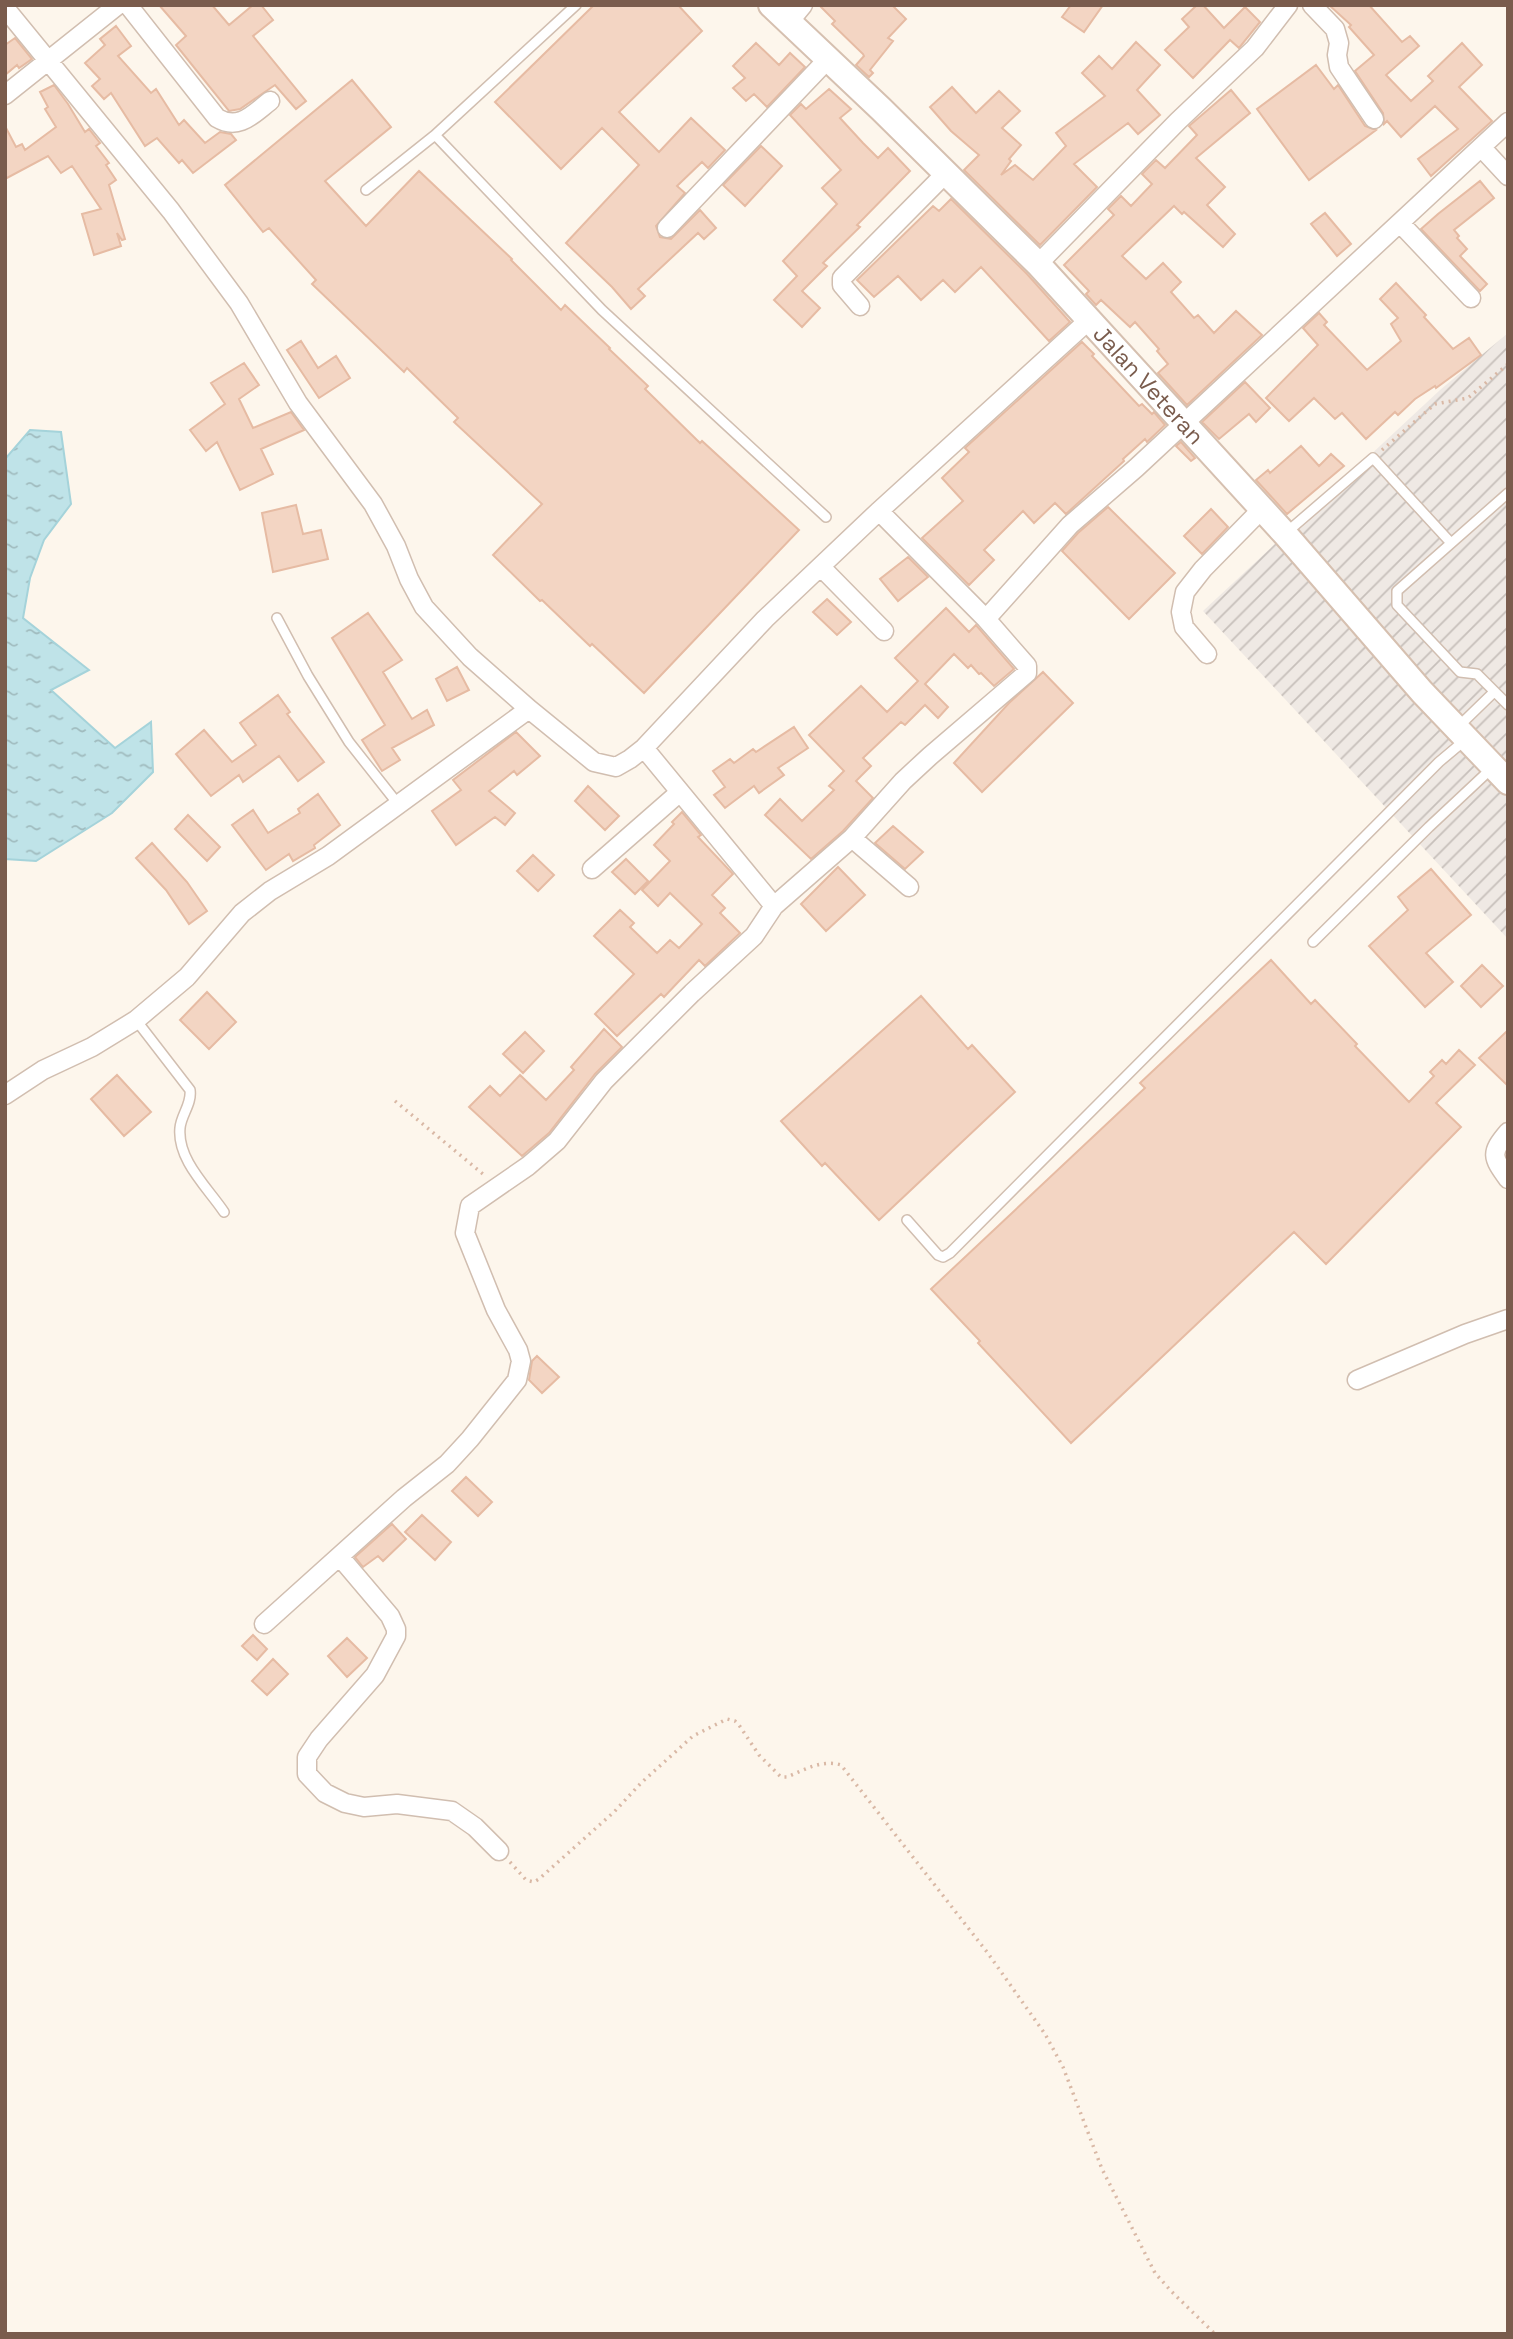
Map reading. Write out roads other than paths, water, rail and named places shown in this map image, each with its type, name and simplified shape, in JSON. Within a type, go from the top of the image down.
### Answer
[{"type":"main road","name":"Jalan Veteran","points":[[771,5],[796,14],[828,59],[1038,264],[1285,534],[1373,637],[1501,775]]},
{"type":"street","points":[[5,95],[118,5]]},
{"type":"street","points":[[128,5],[218,118],[231,124],[239,123],[270,101]]},
{"type":"street","points":[[1038,264],[1178,121],[1255,48],[1288,5]]},
{"type":"street","points":[[1312,5],[1335,29],[1339,43],[1339,66],[1374,119]]},
{"type":"street","points":[[5,8],[171,211],[239,303],[298,403],[373,505],[396,546],[408,579],[424,607],[470,657],[594,762],[616,767],[644,748],[742,642],[879,511],[1088,320]]},
{"type":"street","points":[[667,228],[828,59]]},
{"type":"street","points":[[986,620],[1070,525],[1508,122]]},
{"type":"street","points":[[1481,147],[1508,176]]},
{"type":"street","points":[[860,306],[844,288],[842,278],[944,174]]},
{"type":"street","points":[[1400,223],[1471,298]]},
{"type":"street","points":[[1207,654],[1184,627],[1181,612],[1185,592],[1203,569],[1261,510]]},
{"type":"street","points":[[264,1624],[404,1498],[447,1464],[517,1380],[521,1361],[518,1350],[496,1310],[465,1233],[470,1206],[528,1166],[557,1141],[604,1082],[692,993],[754,936],[774,906],[852,838],[930,755],[1027,673],[1027,666],[986,620],[879,511]]},
{"type":"street","points":[[821,567],[884,631]]},
{"type":"street","points":[[5,1095],[43,1070],[92,1047],[136,1020],[187,977],[242,913],[270,891],[328,856],[529,709]]},
{"type":"street","points":[[644,748],[774,906]]},
{"type":"street","points":[[592,869],[680,792]]},
{"type":"street","points":[[852,838],[909,887]]},
{"type":"street","points":[[1508,1132],[1495,1147],[1494,1156],[1508,1179]]},
{"type":"street","points":[[1357,1380],[1465,1334],[1508,1319]]},
{"type":"street","points":[[340,1557],[390,1616],[396,1636],[375,1675],[319,1739],[307,1757],[307,1774],[325,1794],[345,1803],[364,1807],[397,1804],[452,1811],[475,1827],[499,1851]]},
{"type":"lane","points":[[366,190],[435,135],[576,5]]},
{"type":"lane","points":[[435,135],[602,310],[826,517]]},
{"type":"lane","points":[[1285,534],[1373,458],[1451,543]]},
{"type":"lane","points":[[1508,493],[1397,591],[1397,605],[1460,672],[1477,674],[1508,705]]},
{"type":"lane","points":[[277,618],[308,676],[349,742],[398,804]]},
{"type":"lane","points":[[907,1220],[938,1255],[950,1253],[1439,762],[1494,692]]},
{"type":"lane","points":[[1313,942],[1429,827],[1501,775]]},
{"type":"lane","points":[[136,1020],[190,1090],[191,1096],[181,1121],[182,1146],[198,1177],[224,1212]]},
{"type":"water","points":[[30,430],[61,432],[71,504],[44,540],[30,578],[23,618],[89,670],[51,690],[115,748],[151,722],[153,772],[112,813],[36,861],[5,859],[5,459]]}]
